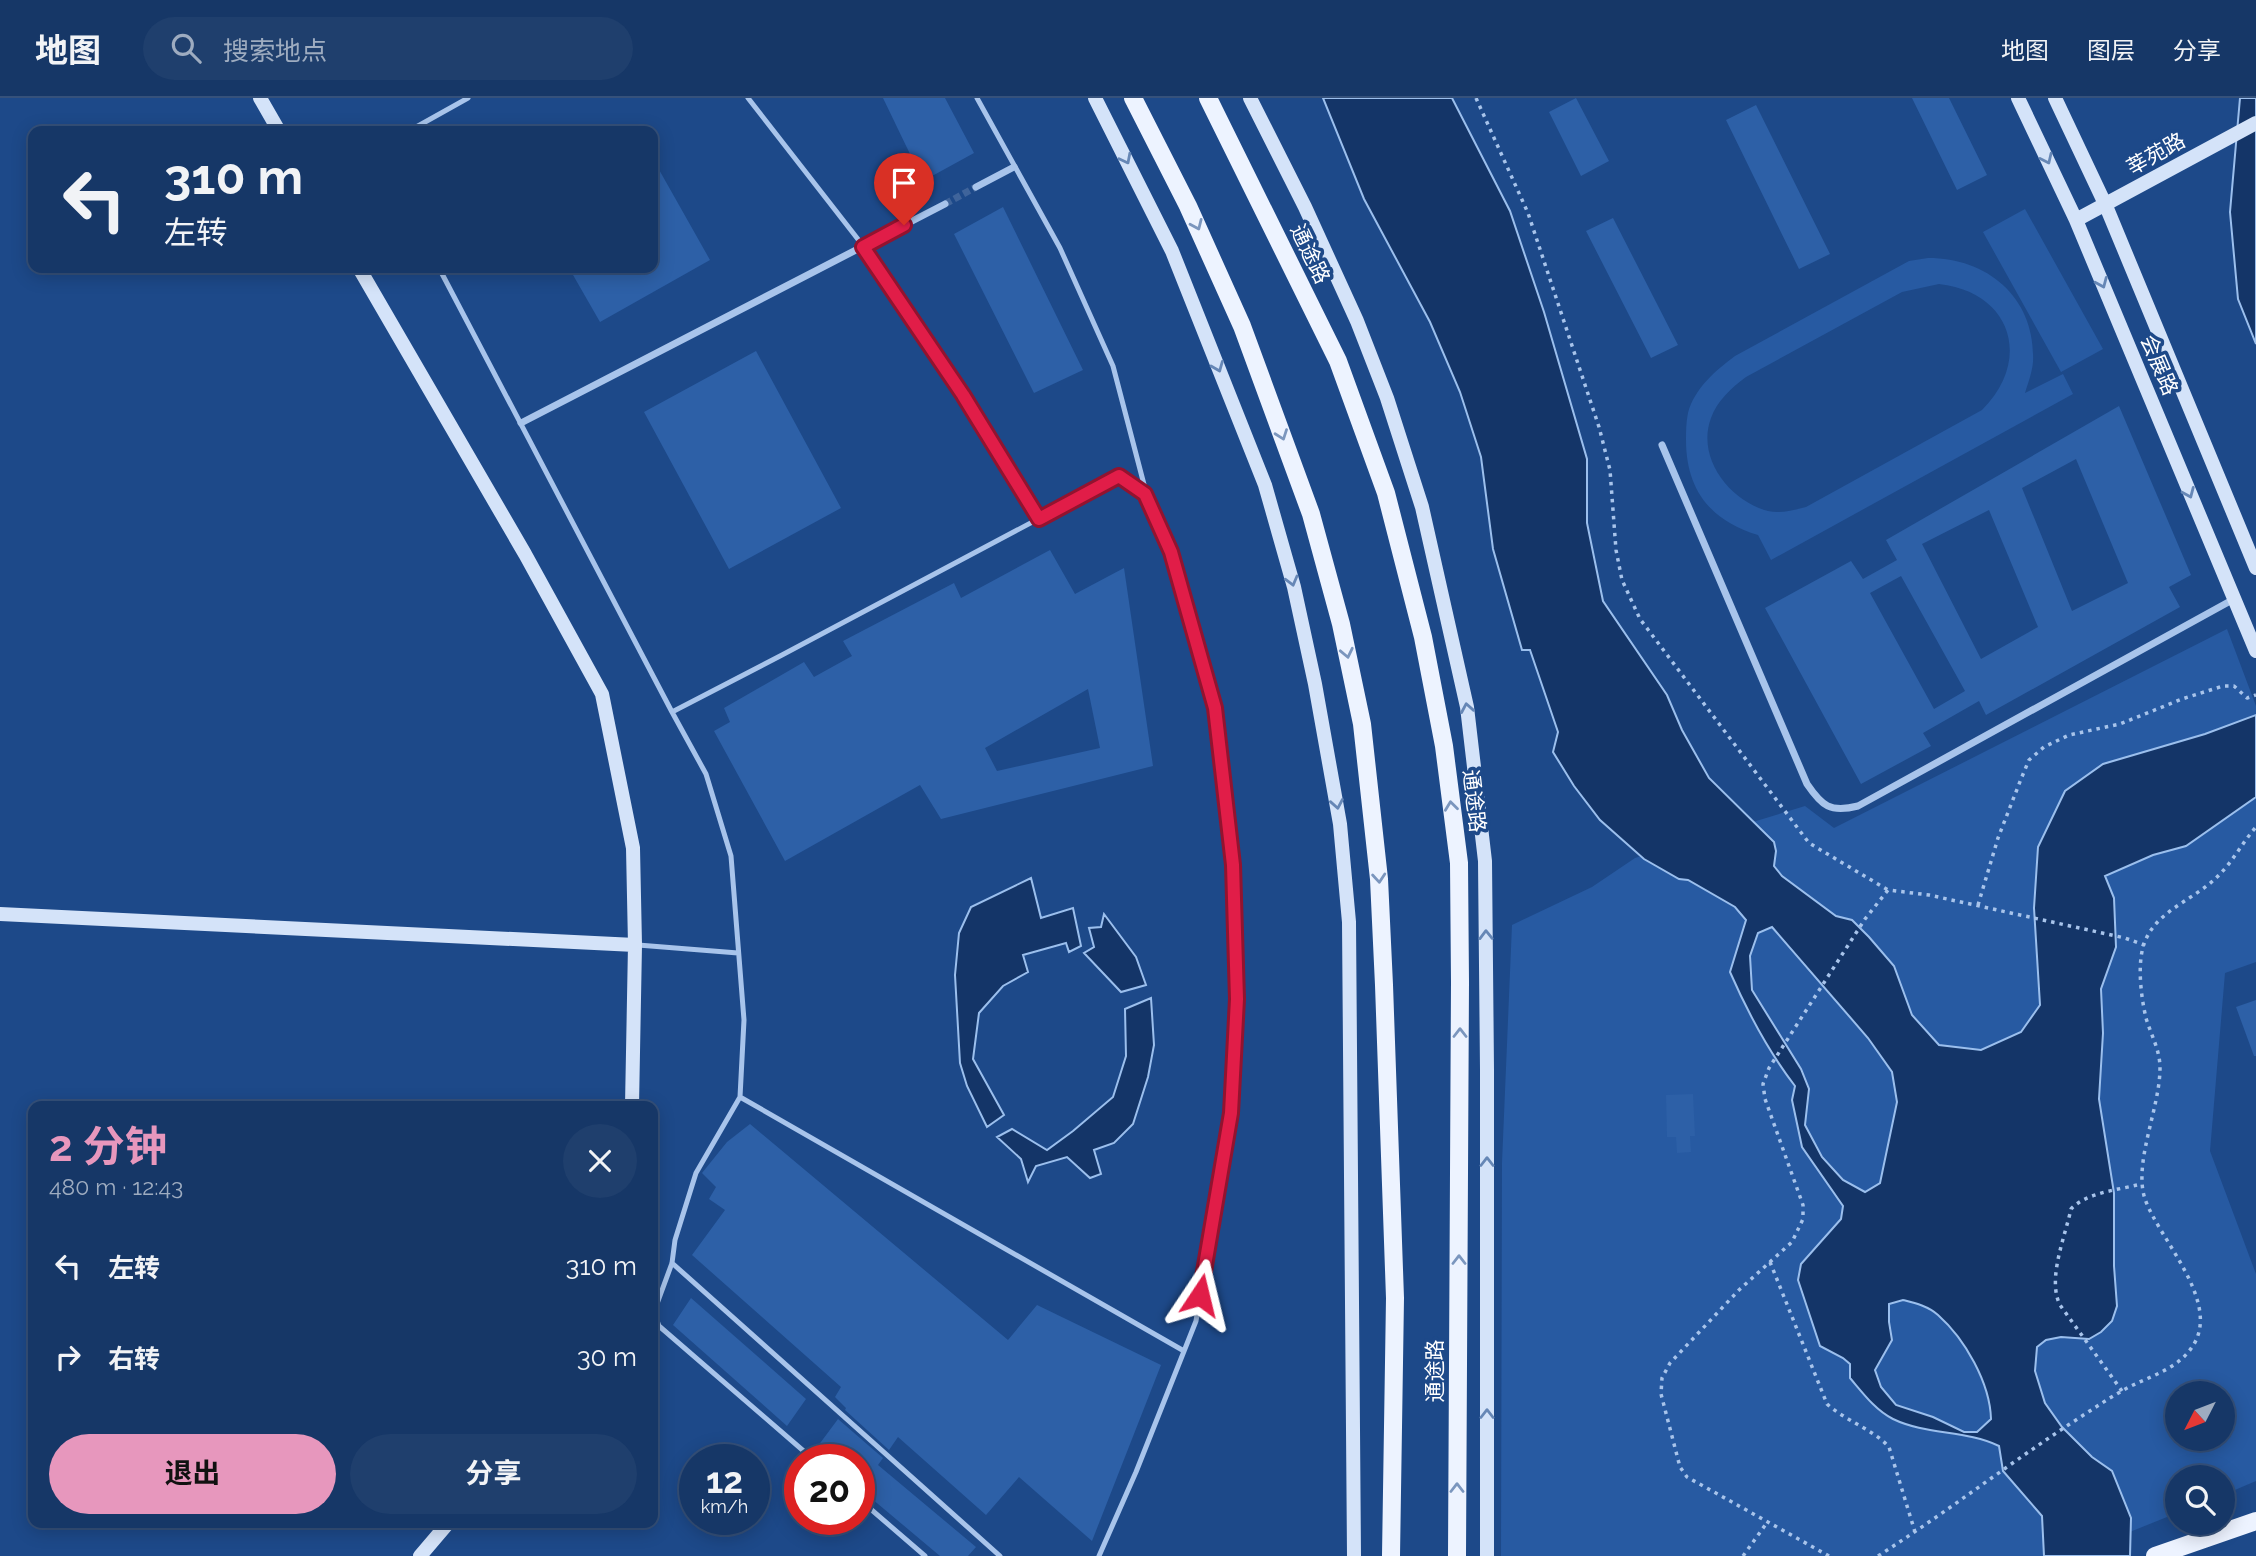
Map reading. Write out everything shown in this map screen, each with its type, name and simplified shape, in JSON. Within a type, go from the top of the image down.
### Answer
[{"type":"main road","points":[[260,98],[276,126]]},
{"type":"main road","points":[[1095,98],[1172,251],[1265,485],[1294,587],[1340,824],[1349,922],[1354,1556]]},
{"type":"main road","name":"通途路","points":[[1133,98],[1188,206],[1242,326],[1311,514],[1341,624],[1362,724],[1379,879],[1395,1298],[1391,1556]]},
{"type":"main road","name":"通途路","points":[[1208,98],[1338,361],[1347,385],[1386,493],[1423,637],[1444,746],[1459,863],[1457,1556]]},
{"type":"main road","points":[[1250,98],[1305,207],[1357,321],[1387,398],[1422,507],[1467,707],[1485,861],[1487,1556]]},
{"type":"main road","name":"会展路","points":[[2018,98],[2076,220],[2256,651]]},
{"type":"main road","name":"会展路","points":[[2055,98],[2106,206],[2256,568]]},
{"type":"main road","name":"莘苑路","points":[[2076,220],[2256,123]]},
{"type":"main road","points":[[362,273],[525,554],[602,694],[633,848],[635,945],[632,1101]]},
{"type":"main road","points":[[0,914],[635,945]]},
{"type":"main road","points":[[2155,1556],[2256,1521]]},
{"type":"main road","points":[[419,1556],[444,1528]]},
{"type":"street","points":[[976,187],[1014,167]]},
{"type":"street","points":[[521,423],[945,204]]},
{"type":"street","points":[[1662,445],[1807,784],[1818,800],[1827,806],[1842,810],[1858,806],[2234,599]]},
{"type":"lane","points":[[418,126],[468,98]]},
{"type":"lane","points":[[748,98],[863,247],[963,395],[1039,519]]},
{"type":"lane","points":[[976,98],[1060,248],[1113,366],[1149,502]]},
{"type":"lane","points":[[442,273],[706,774],[731,856],[744,1020],[740,1097],[696,1173],[675,1240],[672,1263],[658,1301]]},
{"type":"lane","points":[[672,712],[1119,476],[1145,494],[1171,552],[1215,708],[1233,865],[1237,999],[1231,1113],[1196,1321],[1136,1472],[1099,1556]]},
{"type":"lane","points":[[635,945],[738,953]]},
{"type":"lane","points":[[740,1097],[1184,1351]]},
{"type":"lane","points":[[672,1263],[1000,1556]]},
{"type":"lane","points":[[658,1323],[795,1444]]},
{"type":"lane","points":[[875,1513],[925,1556]]},
{"type":"path","points":[[1476,98],[1528,213],[1598,427],[1610,470],[1616,550],[1622,580],[1640,619],[1809,843],[1888,890],[1978,905],[2144,944]]},
{"type":"path","points":[[1978,905],[1998,838],[2021,779],[2029,760],[2044,747],[2069,735],[2120,724],[2223,686],[2234,685],[2247,698],[2256,695]]},
{"type":"path","points":[[1878,1556],[2077,1419],[2122,1391],[2156,1376],[2188,1353],[2196,1340],[2201,1322],[2197,1299],[2186,1273],[2150,1212],[2141,1184],[2160,1068],[2159,1053],[2146,1015],[2141,967],[2144,944],[2153,928],[2173,909],[2202,891],[2225,870],[2256,827]]},
{"type":"path","points":[[1829,1556],[1687,1477],[1680,1467],[1661,1394],[1662,1378],[1670,1363],[1740,1290],[1792,1241],[1803,1219],[1803,1205],[1765,1099],[1763,1084],[1773,1063],[1866,919],[1888,890]]},
{"type":"path","points":[[2122,1391],[2060,1306],[2054,1294],[2054,1281],[2071,1209],[2078,1202],[2141,1184]]},
{"type":"path","points":[[1770,1262],[1828,1404],[1841,1417],[1882,1440],[1889,1447],[1915,1532]]},
{"type":"path","points":[[1743,1556],[1767,1523]]},
{"type":"shaded area","points":[[1323,98],[1452,98],[1510,211],[1544,312],[1587,459],[1587,523],[1603,601],[1667,695],[1682,730],[1709,778],[1774,842],[1774,866],[1782,876],[1836,916],[1852,920],[1869,937],[1894,966],[1912,1015],[1939,1045],[1981,1050],[2021,1032],[2040,1005],[2034,908],[2038,847],[2065,791],[2103,764],[2205,734],[2256,715],[2256,797],[2186,846],[2153,855],[2105,876],[2114,898],[2116,947],[2101,989],[2103,1033],[2099,1099],[2114,1193],[2117,1306],[2112,1321],[2089,1339],[2061,1337],[2046,1340],[2037,1347],[2035,1371],[2045,1403],[2062,1427],[2092,1457],[2112,1471],[2131,1518],[2130,1556],[2044,1556],[2042,1516],[2003,1471],[1999,1446],[1973,1437],[1919,1428],[1893,1419],[1875,1406],[1850,1378],[1850,1364],[1820,1346],[1798,1280],[1801,1264],[1841,1219],[1843,1206],[1802,1147],[1792,1100],[1795,1086],[1759,1031],[1730,972],[1746,920],[1735,907],[1644,859],[1600,820],[1553,752],[1558,732],[1530,650],[1522,650],[1493,549],[1481,457],[1460,392],[1430,322],[1364,199]],"holes":[[[1772,927],[1868,1038],[1892,1072],[1897,1102],[1880,1183],[1865,1192],[1843,1180],[1822,1157],[1805,1125],[1809,1089],[1801,1069],[1752,990],[1750,956],[1758,933]],[[1903,1300],[1926,1307],[1938,1315],[1958,1336],[1974,1363],[1986,1391],[1991,1419],[1977,1432],[1964,1432],[1933,1417],[1896,1405],[1881,1387],[1875,1370],[1892,1340],[1889,1304]]]},
{"type":"shaded area","points":[[2240,98],[2256,98],[2256,344],[2238,299],[2230,212]]},
{"type":"shaded area","points":[[2025,209],[2103,349],[2061,372],[1983,232]]},
{"type":"shaded area","points":[[1928,258],[1971,265],[2005,286],[2017,301],[2032,339],[2033,362],[2025,393],[2063,374],[2073,394],[1771,560],[1758,535],[1741,529],[1715,512],[1696,488],[1687,458],[1687,420],[1691,404],[1707,381],[1735,356],[1909,261]],"holes":[[[1939,284],[1964,290],[1983,300],[1998,314],[2007,331],[2010,350],[2007,370],[1998,390],[1982,410],[1806,507],[1768,511],[1754,506],[1729,488],[1712,462],[1708,433],[1717,406],[1741,381],[1902,292]]]},
{"type":"shaded area","points":[[2227,629],[2256,706],[2256,962],[2225,973],[2210,1151],[2256,1274],[2256,1481],[2235,1490],[2235,1465],[2165,1465],[2165,1518],[2070,1556],[1501,1556],[1502,1163],[1512,925],[1592,887],[1635,858],[1805,806],[1834,828]]},
{"type":"shaded area","points":[[1031,878],[1041,918],[1073,908],[1081,946],[1069,952],[1066,943],[1023,955],[1028,972],[1003,986],[979,1013],[973,1059],[1004,1115],[987,1127],[967,1086],[960,1063],[955,975],[959,933],[971,907]]},
{"type":"shaded area","points":[[1104,914],[1136,957],[1146,985],[1121,992],[1084,953],[1094,947],[1089,928],[1101,927]]},
{"type":"shaded area","points":[[1151,998],[1154,1045],[1148,1077],[1133,1124],[1114,1143],[1094,1150],[1101,1174],[1090,1178],[1067,1157],[1036,1166],[1028,1182],[1021,1159],[997,1137],[1012,1129],[1047,1150],[1113,1097],[1126,1056],[1125,1009]]},
{"type":"building","points":[[883,98],[945,98],[974,153],[923,181]]},
{"type":"building","points":[[1576,98],[1609,161],[1581,176],[1549,112]]},
{"type":"building","points":[[1912,98],[1949,98],[1987,175],[1957,190]]},
{"type":"building","points":[[1756,105],[1830,254],[1799,269],[1726,120]]},
{"type":"building","points":[[658,168],[710,260],[600,322],[572,273],[658,273]]},
{"type":"building","points":[[1003,207],[1083,370],[1034,393],[954,234]]},
{"type":"building","points":[[1613,218],[1678,345],[1651,358],[1586,231]]},
{"type":"building","points":[[756,351],[841,508],[729,569],[644,412]]},
{"type":"building","points":[[2119,406],[2191,575],[2169,587],[2180,607],[1986,715],[1979,701],[1923,733],[1931,746],[1861,784],[1765,608],[1851,561],[1863,579],[1897,560],[1886,540]],"holes":[[[2076,459],[2128,583],[2072,611],[2022,488]],[[1989,510],[2038,627],[1981,659],[1922,544]],[[1901,576],[1965,691],[1934,709],[1870,593]]]},
{"type":"building","points":[[1050,550],[1075,594],[1124,568],[1153,766],[941,819],[920,785],[785,861],[714,731],[730,722],[724,708],[804,662],[814,677],[852,656],[843,641],[954,583],[961,598]],"holes":[[[1088,689],[1100,748],[997,771],[985,748]]]},
{"type":"building","points":[[2256,1000],[2256,1056],[2254,1056],[2236,1007]]},
{"type":"building","points":[[1693,1094],[1695,1136],[1690,1136],[1691,1152],[1677,1153],[1676,1137],[1667,1137],[1666,1095]]},
{"type":"building","points":[[750,1124],[1008,1340],[1037,1305],[1161,1365],[1092,1541],[1019,1477],[986,1515],[898,1437],[889,1450],[845,1410],[835,1397],[841,1387],[692,1255],[725,1210],[709,1199],[716,1187],[702,1173],[727,1142]]},
{"type":"building","points":[[691,1298],[806,1399],[787,1426],[673,1325]]},
{"type":"building","points":[[838,1419],[867,1444],[819,1444]]},
{"type":"building","points":[[875,1451],[883,1458],[878,1465],[976,1547],[968,1556],[940,1556],[875,1501]]},
{"type":"tunnel","points":[[945,204],[976,187]]},
{"type":"route","points":[[904,225],[863,247],[963,395],[1039,519],[1119,476],[1145,494],[1171,552],[1215,708],[1233,865],[1237,999],[1231,1113],[1200,1295]]}]
